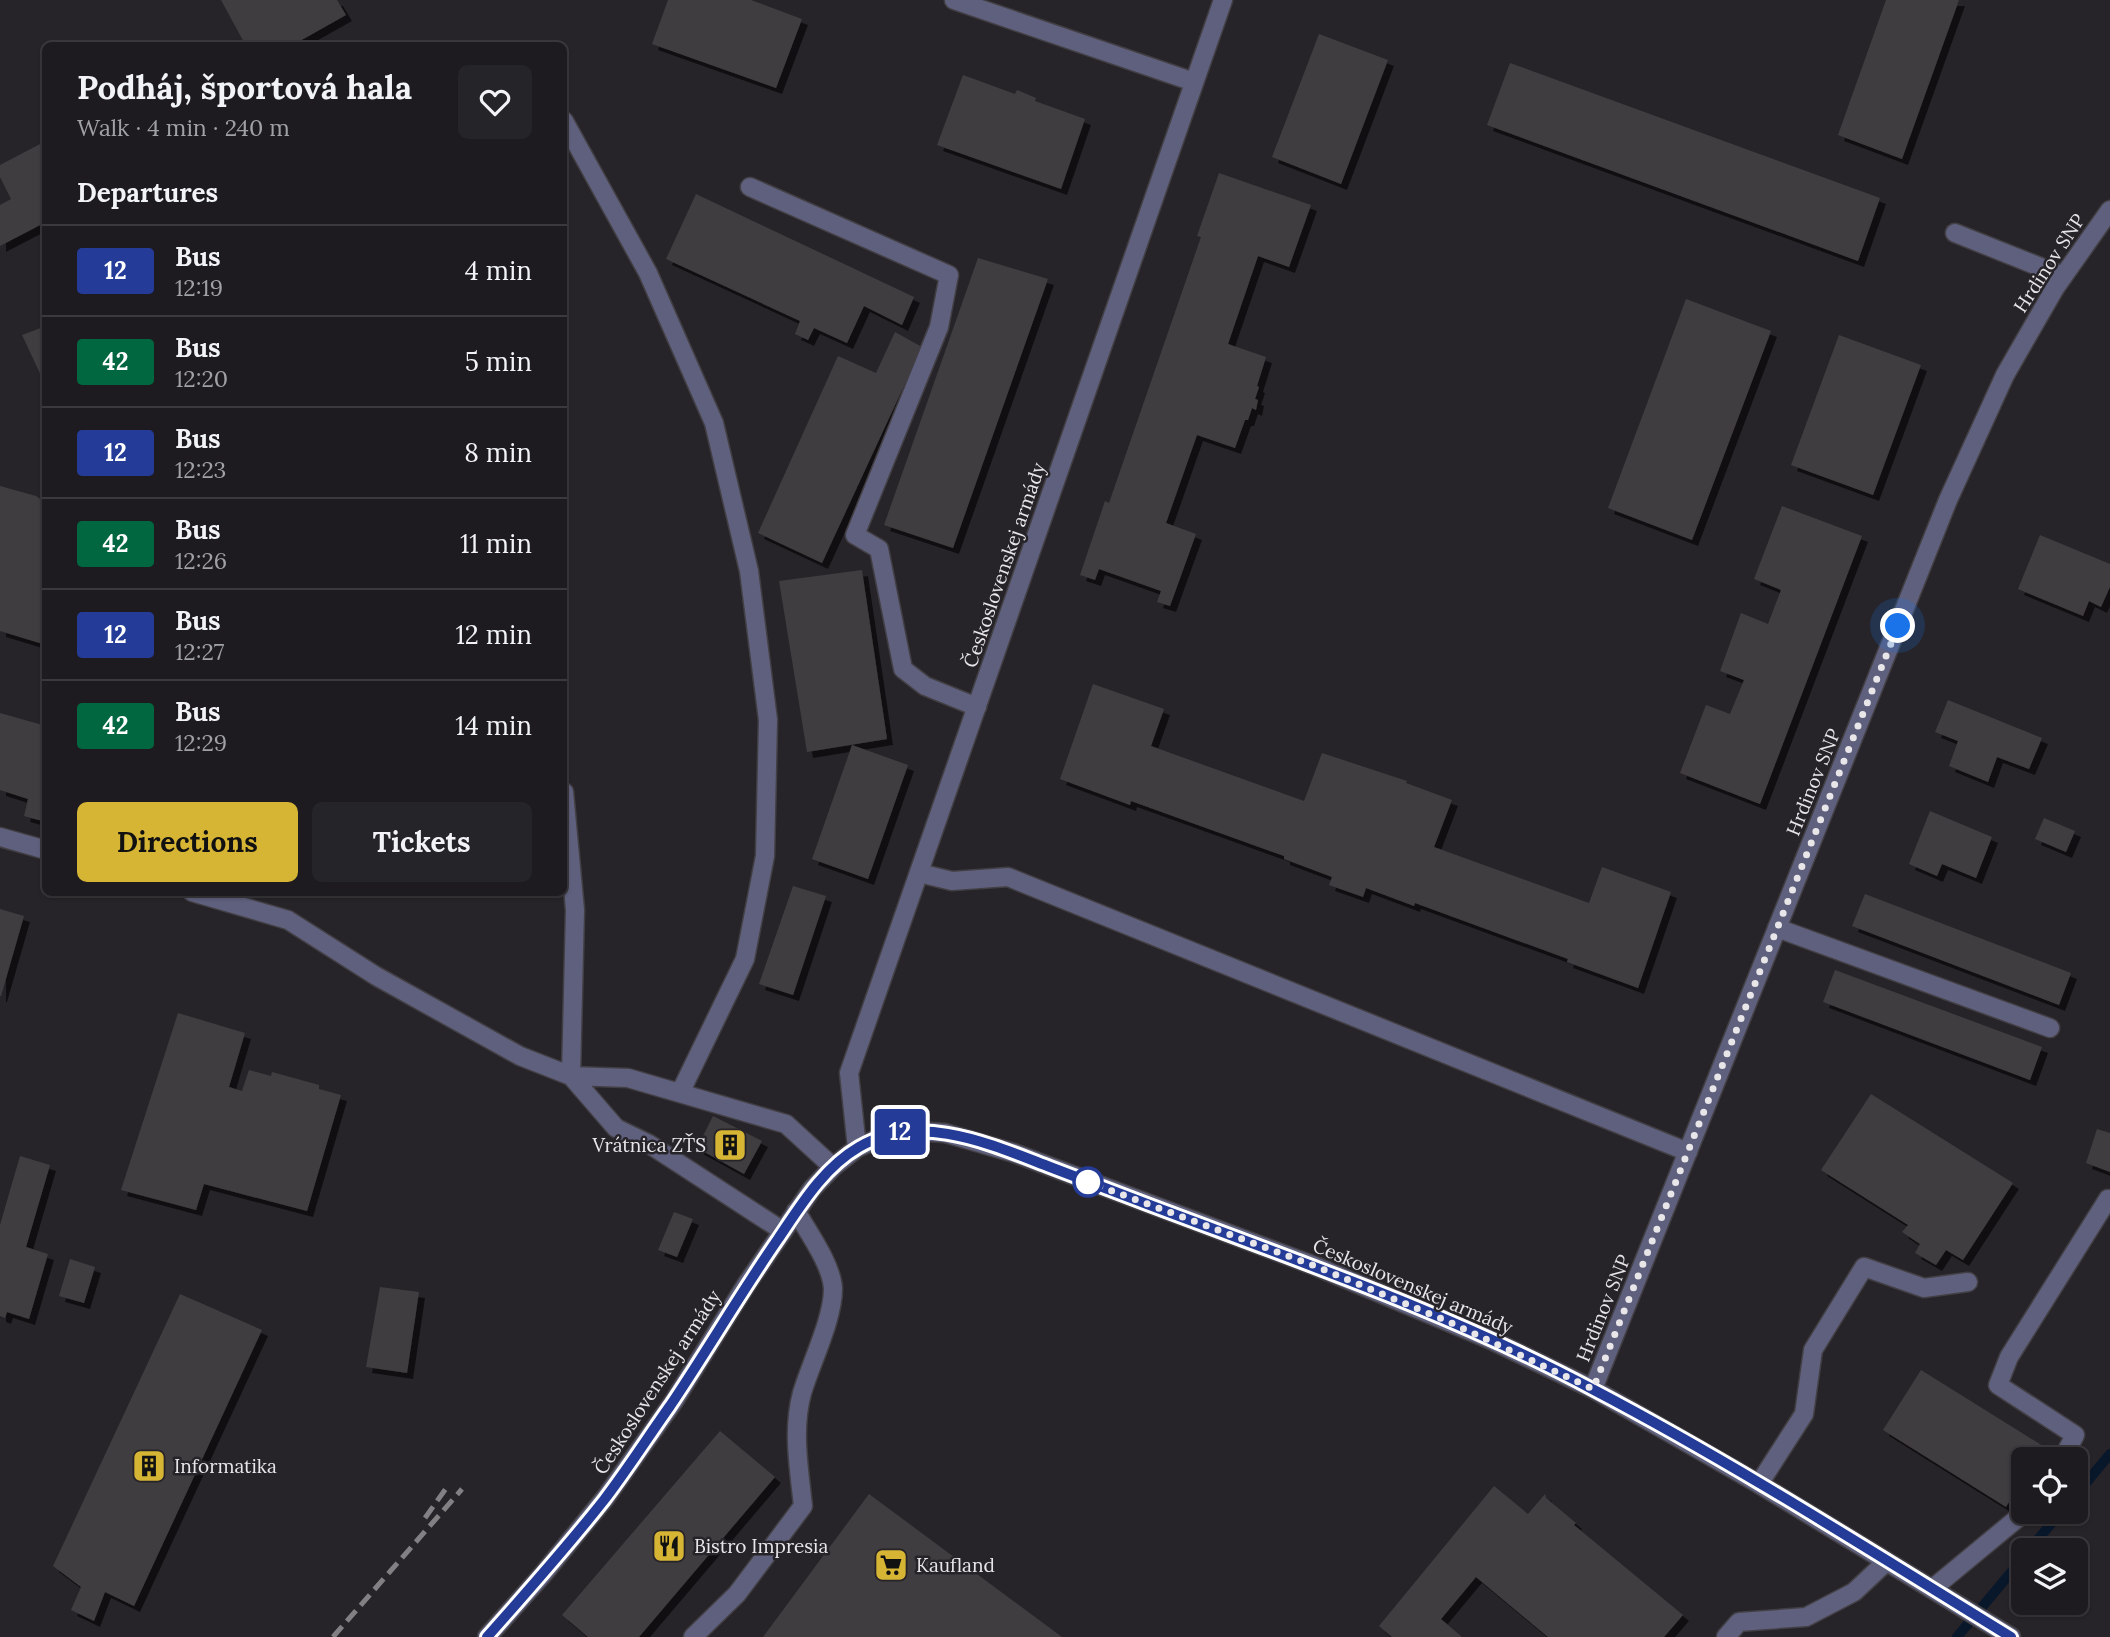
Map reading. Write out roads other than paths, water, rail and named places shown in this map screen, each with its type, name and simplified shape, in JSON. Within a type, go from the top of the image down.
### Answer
[{"type":"street","points":[[954,0],[1194,82]]},
{"type":"street","name":"Československej armády","points":[[857,1148],[849,1073],[1223,0]]},
{"type":"street","points":[[567,126],[648,273],[714,423],[749,571],[768,720],[765,856],[745,959],[680,1093]]},
{"type":"street","points":[[751,187],[949,275],[939,327],[855,535],[879,549],[903,669],[925,686],[977,707]]},
{"type":"street","name":"Hrdinov SNP","points":[[1593,1389],[1948,500],[2005,376],[2063,276],[2110,210]]},
{"type":"street","points":[[1955,233],[2063,276]]},
{"type":"street","points":[[567,822],[576,911],[571,1076],[615,1128],[649,1144],[783,1231]]},
{"type":"street","points":[[0,837],[42,849]]},
{"type":"street","points":[[919,873],[952,881],[1009,877],[1688,1152]]},
{"type":"street","points":[[206,896],[288,920],[376,976],[520,1056],[571,1076],[628,1079],[786,1124],[833,1167]]},
{"type":"street","points":[[1777,928],[2050,1028]]},
{"type":"street","name":"Československej armády","points":[[487,1637],[606,1497],[674,1401],[746,1285],[812,1189],[833,1167],[857,1148],[888,1133],[915,1131],[945,1133],[1001,1149],[1315,1266],[1447,1321],[1593,1389],[1759,1484],[2011,1637]]},
{"type":"street","points":[[2069,1447],[2075,1435],[1998,1385],[2009,1357],[2110,1199]]},
{"type":"street","points":[[693,1637],[737,1594],[803,1506],[796,1443],[802,1395],[830,1310],[833,1287],[822,1256],[796,1211]]},
{"type":"street","points":[[1759,1484],[1804,1414],[1813,1350],[1864,1267],[1924,1288],[1968,1282]]},
{"type":"street","points":[[1932,1588],[2011,1523]]},
{"type":"street","points":[[1726,1637],[1739,1622],[1806,1617],[1854,1592],[1886,1562]]},
{"type":"waterway","points":[[2088,1481],[2110,1454]]},
{"type":"waterway","points":[[2039,1538],[2051,1524]]},
{"type":"waterway","points":[[1957,1637],[2011,1572]]},
{"type":"railway","points":[[425,1518],[447,1487]]},
{"type":"railway","points":[[333,1637],[462,1489]]},
{"type":"place","name":"Vrátnica ZŤS","points":[[730,1145]]},
{"type":"place","name":"Informatika","points":[[149,1466]]},
{"type":"place","name":"Bistro Impresia","points":[[669,1546]]},
{"type":"place","name":"Kaufland","points":[[891,1565]]}]
